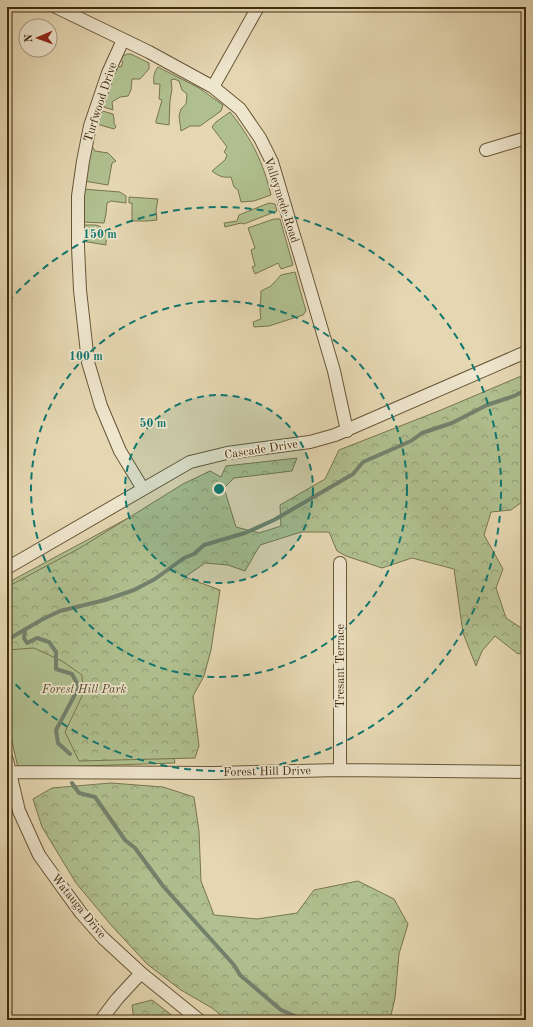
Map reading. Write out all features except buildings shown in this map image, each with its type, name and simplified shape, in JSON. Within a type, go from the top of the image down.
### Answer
[{"type":"street","name":"Valleymede Road","points":[[56,7],[123,40],[212,87],[240,109],[260,138],[272,162],[334,371],[347,431]]},
{"type":"street","points":[[212,87],[258,7]]},
{"type":"street","name":"Turfwood Drive","points":[[123,40],[108,73],[90,126],[83,161],[78,196],[79,283],[88,362],[102,406],[120,451],[143,489]]},
{"type":"street","points":[[486,150],[526,138]]},
{"type":"street","name":"Cascade Drive","points":[[7,568],[190,462],[227,453],[310,442],[335,435],[526,352]]},
{"type":"street","name":"Tresant Terrace","points":[[340,563],[340,770]]},
{"type":"street","name":"Forest Hill Drive","points":[[8,768],[213,773],[340,770],[526,772]]},
{"type":"street","name":"Watauga Drive","points":[[8,768],[19,811],[39,855],[81,913],[103,938],[141,973],[199,1020]]},
{"type":"street","points":[[101,1020],[117,999],[141,973]]},
{"type":"green space","points":[[127,54],[131,54],[149,63],[149,69],[140,79],[132,79],[131,90],[128,96],[120,97],[112,102],[113,110],[101,106],[117,66],[121,67],[123,62],[120,60]]},
{"type":"green space","points":[[158,67],[199,88],[223,105],[221,111],[200,126],[190,126],[181,131],[179,116],[181,109],[186,104],[187,94],[182,90],[179,81],[174,79],[171,80],[172,89],[169,125],[156,123],[162,100],[159,99],[160,84],[154,84],[154,77]]},
{"type":"green space","points":[[99,110],[113,114],[116,127],[114,129],[100,125],[96,122]]},
{"type":"green space","points":[[230,112],[251,141],[256,151],[271,195],[254,201],[241,202],[238,190],[234,187],[231,177],[221,176],[212,171],[225,160],[227,155],[224,152],[227,147],[212,127],[216,122]]},
{"type":"green space","points":[[90,143],[95,151],[108,153],[116,161],[112,163],[108,185],[84,181]]},
{"type":"green space","points":[[83,189],[120,192],[126,196],[126,203],[111,201],[107,203],[104,223],[82,222]]},
{"type":"green space","points":[[129,197],[158,199],[156,210],[157,220],[132,221],[132,203],[129,203]]},
{"type":"green space","points":[[269,203],[275,204],[277,211],[244,224],[241,223],[225,227],[224,223],[237,221],[239,215]]},
{"type":"green space","points":[[274,219],[280,219],[293,265],[281,269],[278,263],[255,274],[252,267],[255,266],[251,250],[255,248],[248,228]]},
{"type":"green space","points":[[82,225],[96,225],[101,227],[102,231],[109,234],[106,245],[82,241]]},
{"type":"green space","points":[[295,272],[306,311],[303,315],[269,326],[254,327],[253,322],[261,319],[261,291],[271,286],[281,275]]},
{"type":"green space","points":[[526,374],[526,465],[522,472],[526,499],[511,510],[491,512],[484,535],[503,569],[496,588],[506,618],[526,631],[526,651],[518,654],[495,636],[482,651],[476,666],[463,633],[454,569],[412,558],[382,568],[346,556],[337,551],[329,532],[301,532],[260,545],[245,571],[228,565],[205,563],[185,577],[220,590],[211,650],[204,676],[193,696],[199,746],[195,758],[79,761],[65,732],[83,694],[82,675],[62,661],[34,648],[7,650],[7,587],[80,548],[183,484],[210,471],[221,477],[226,466],[297,458],[292,471],[234,478],[224,488],[236,527],[259,533],[281,526],[280,505],[325,479],[339,450],[441,410]]},
{"type":"green space","name":"Forest Hill Park","points":[[130,517],[137,541],[175,763],[18,768],[7,719],[7,583]]},
{"type":"green space","points":[[111,783],[163,787],[194,797],[199,831],[201,881],[214,915],[257,919],[297,913],[314,890],[358,881],[394,899],[408,924],[399,954],[395,998],[391,1015],[393,1020],[227,1020],[212,1008],[181,990],[147,964],[111,925],[76,883],[42,827],[33,799],[52,788]]},
{"type":"green space","points":[[152,1000],[178,1020],[134,1020],[132,1005]]},
{"type":"waterway","points":[[7,640],[60,611],[105,600],[134,590],[155,579],[184,558],[194,554],[204,545],[245,533],[274,520],[353,474],[363,462],[411,441],[422,433],[452,423],[487,405],[514,396],[526,390]]},
{"type":"waterway","points":[[25,629],[24,638],[27,643],[37,638],[49,642],[56,652],[56,669],[72,674],[79,687],[56,730],[58,743],[70,754]]},
{"type":"waterway","points":[[72,783],[79,793],[95,797],[125,840],[135,848],[163,886],[234,965],[240,975],[281,1010],[304,1020]]}]
